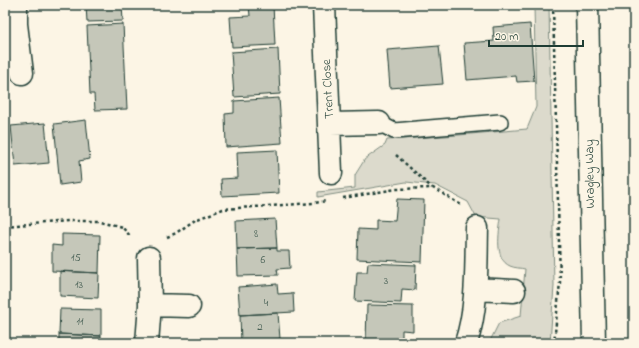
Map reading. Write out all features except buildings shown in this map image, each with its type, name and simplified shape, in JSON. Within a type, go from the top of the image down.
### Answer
[{"type":"street","name":"Trent Close","points":[[324,5],[331,173]]},
{"type":"street","name":"Wragley Way","points":[[587,5],[594,343]]},
{"type":"street","points":[[12,18],[22,73]]},
{"type":"street","points":[[330,124],[379,123]]},
{"type":"street","points":[[466,343],[470,329],[476,289],[477,228]]},
{"type":"street","points":[[147,343],[150,305],[149,258]]},
{"type":"street","points":[[476,289],[514,291]]},
{"type":"street","points":[[150,305],[190,306]]},
{"type":"lane","points":[[379,123],[394,131],[500,122]]},
{"type":"path","points":[[553,5],[560,282],[554,343]]},
{"type":"path","points":[[379,123],[385,145],[433,188],[462,205],[477,228]]},
{"type":"path","points":[[337,199],[396,189],[433,188]]},
{"type":"path","points":[[162,238],[176,233],[194,220],[224,209],[329,201]]},
{"type":"path","points":[[5,226],[68,221],[100,221],[122,227],[132,239]]},
{"type":"shaded area","points":[[534,5],[549,5],[554,286],[550,343],[489,343],[499,323],[521,316],[525,269],[510,266],[505,263],[502,258],[499,245],[501,219],[476,217],[468,202],[435,185],[406,182],[318,197],[318,192],[355,188],[355,175],[365,159],[385,145],[387,140],[527,129],[536,107]]}]
